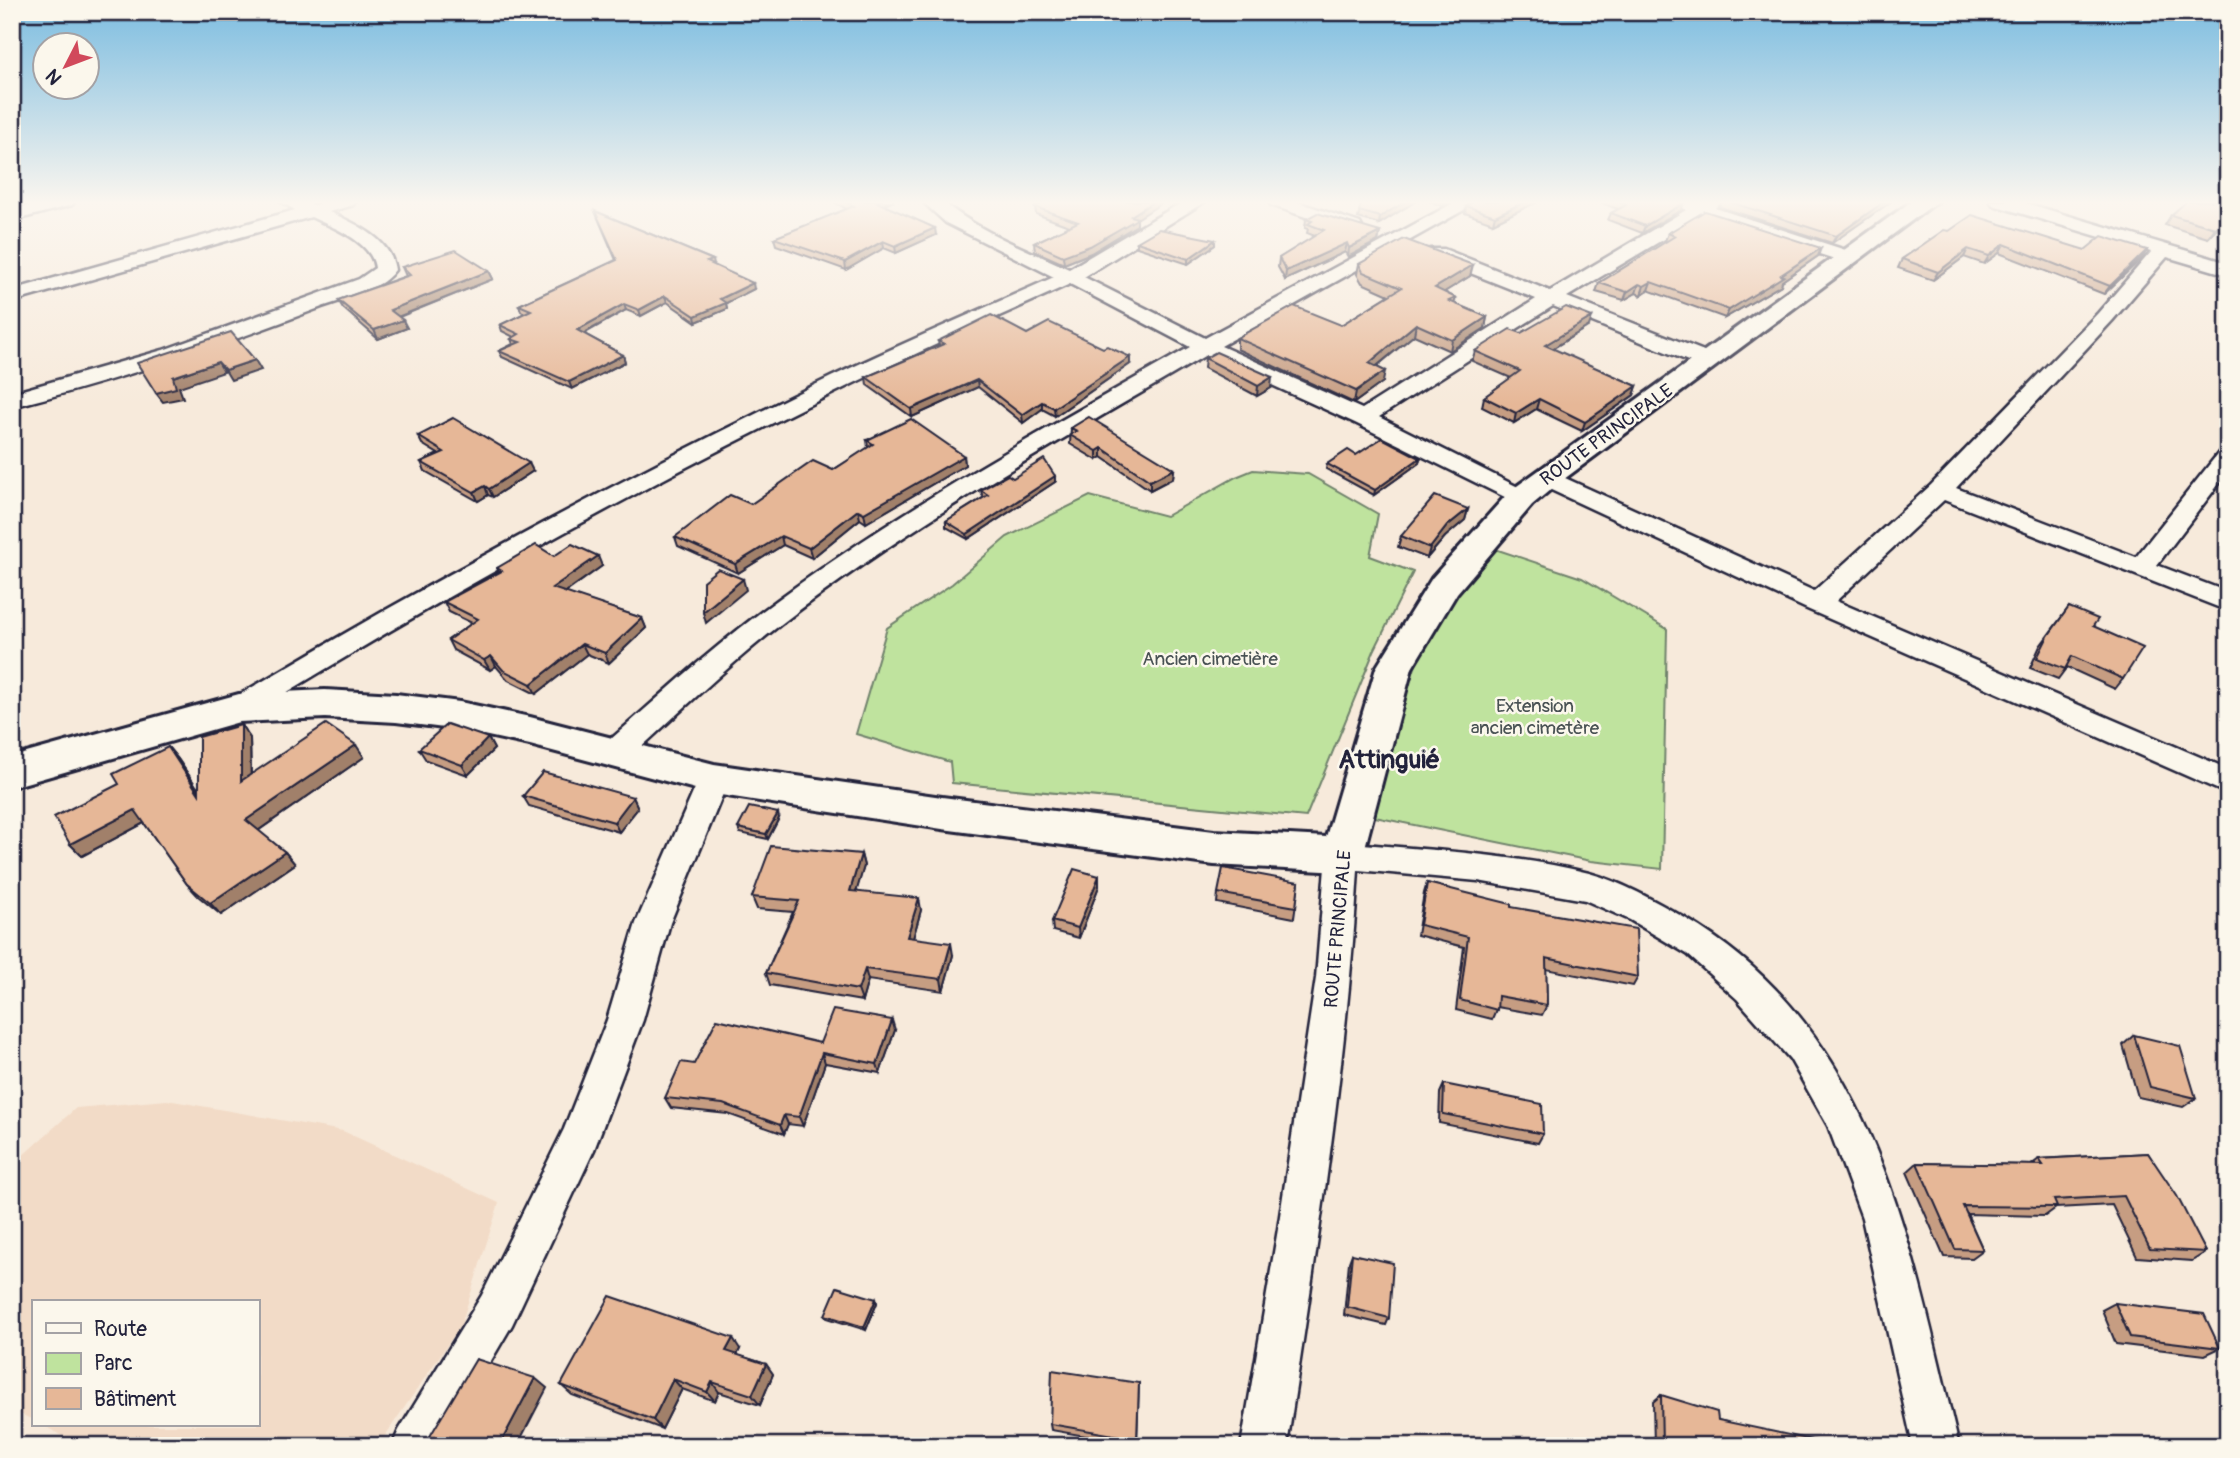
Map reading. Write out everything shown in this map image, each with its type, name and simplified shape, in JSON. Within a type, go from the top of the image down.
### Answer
[{"type":"street","points":[[12,296],[107,269]]},
{"type":"street","points":[[12,400],[171,355],[366,283],[385,269]]},
{"type":"street","points":[[1053,269],[1279,382],[1363,418],[1521,498]]},
{"type":"street","points":[[239,708],[439,590],[620,492],[840,381],[1083,269]]},
{"type":"street","points":[[614,754],[768,620],[824,579],[976,479],[1206,345],[1346,269]]},
{"type":"street","points":[[1476,269],[1706,360]]},
{"type":"street","points":[[1363,418],[1600,269]]},
{"type":"street","name":"ROUTE PRINCIPALE","points":[[1264,1446],[1299,1229],[1334,978],[1342,855],[1394,668],[1444,586],[1521,498],[1831,269]]},
{"type":"street","points":[[1817,603],[1940,490],[2036,391],[2147,269]]},
{"type":"street","points":[[2141,568],[2228,456]]},
{"type":"street","points":[[1545,478],[1817,603],[2228,782]]},
{"type":"street","points":[[1940,490],[2228,602]]},
{"type":"street","points":[[12,772],[239,708],[326,704],[409,709],[519,728],[714,779],[942,813],[1214,848],[1342,855],[1478,868],[1589,887],[1642,910],[1699,944],[1750,988],[1803,1047],[1844,1118],[1882,1218],[1936,1446]]},
{"type":"street","points":[[415,1446],[497,1310],[580,1137],[625,1020],[653,923],[714,779]]},
{"type":"shaded area","points":[[167,1100],[343,1131],[499,1203],[461,1325],[378,1446],[79,1446],[45,1426],[259,1426],[259,1300],[32,1300],[32,1420],[12,1410],[12,1165],[76,1108]]},
{"type":"green space","name":"Ancien cimetière","points":[[1253,470],[1308,474],[1378,514],[1370,556],[1413,572],[1374,651],[1306,817],[952,783],[950,762],[856,734],[887,628],[952,584],[1007,537],[1090,496],[1166,516]]},
{"type":"green space","name":"Extension ancien cimetère","points":[[1492,548],[1582,578],[1667,629],[1662,869],[1591,861],[1365,815],[1430,623]]},
{"type":"building","points":[[404,269],[489,271],[390,310],[403,320],[374,330],[338,300],[410,275]]},
{"type":"building","points":[[597,269],[722,269],[753,283],[720,299],[726,303],[695,316],[665,296],[639,310],[624,304],[577,330],[623,355],[569,382],[499,351],[520,342],[511,339],[519,334],[500,325],[531,310],[519,305]]},
{"type":"building","points":[[1362,269],[1466,269],[1435,288],[1456,298],[1449,301],[1487,317],[1452,340],[1416,324],[1369,363],[1385,371],[1356,391],[1237,338],[1294,306],[1341,325],[1401,288]]},
{"type":"building","points":[[1622,269],[1790,269],[1781,275],[1784,276],[1729,310],[1651,282],[1644,286],[1639,284],[1627,292],[1599,283]]},
{"type":"building","points":[[2067,269],[2127,269],[2110,286]]},
{"type":"building","points":[[1566,307],[1592,317],[1545,345],[1637,386],[1585,422],[1539,399],[1516,413],[1484,397],[1520,371],[1475,351],[1510,329],[1521,333]]},
{"type":"building","points":[[991,315],[1027,334],[1049,322],[1103,348],[1107,346],[1130,357],[1054,408],[1042,402],[1022,415],[977,380],[911,409],[866,377],[944,344],[938,341]]},
{"type":"building","points":[[231,332],[255,360],[225,370],[218,362],[173,377],[176,388],[156,393],[137,363]]},
{"type":"building","points":[[1216,352],[1272,377],[1258,386],[1205,358]]},
{"type":"building","points":[[1089,417],[1174,469],[1150,481],[1102,448],[1097,451],[1070,435],[1077,431],[1071,428]]},
{"type":"building","points":[[453,418],[529,463],[489,489],[485,486],[474,492],[421,462],[444,452],[418,436]]},
{"type":"building","points":[[911,419],[964,456],[864,513],[858,510],[809,548],[781,536],[735,564],[675,537],[730,495],[751,504],[813,461],[833,470],[873,444],[867,440]]},
{"type":"building","points":[[1382,438],[1420,458],[1375,490],[1327,464],[1348,450],[1356,455]]},
{"type":"building","points":[[1044,459],[1055,476],[967,534],[946,521],[988,495],[981,490],[1008,475],[1013,478]]},
{"type":"building","points":[[1435,496],[1468,509],[1447,526],[1430,548],[1401,536]]},
{"type":"building","points":[[572,544],[598,556],[552,588],[642,618],[605,653],[582,644],[531,684],[503,670],[491,656],[484,660],[448,640],[478,619],[444,602],[502,571],[497,568],[536,545],[554,556]]},
{"type":"building","points":[[718,569],[743,579],[703,612],[703,581]]},
{"type":"building","points":[[2069,607],[2098,619],[2093,626],[2143,648],[2123,679],[2072,656],[2065,669],[2037,658],[2048,636]]},
{"type":"building","points":[[326,724],[356,745],[246,820],[285,852],[210,903],[187,884],[135,810],[70,844],[54,817],[119,784],[113,774],[168,747],[199,794],[199,737],[241,725],[241,781]]},
{"type":"building","points":[[447,724],[488,738],[462,765],[419,749]]},
{"type":"building","points":[[543,772],[633,797],[614,822],[523,796]]},
{"type":"building","points":[[749,807],[778,813],[766,834],[738,828]]},
{"type":"building","points":[[771,846],[861,854],[850,891],[919,898],[907,937],[951,943],[941,979],[865,969],[858,990],[766,973],[799,901],[752,897]]},
{"type":"building","points":[[1223,868],[1299,882],[1296,907],[1218,893]]},
{"type":"building","points":[[1074,869],[1099,876],[1078,928],[1052,921]]},
{"type":"building","points":[[1427,883],[1511,904],[1511,907],[1636,929],[1638,977],[1546,958],[1547,1005],[1498,996],[1497,1010],[1460,1000],[1468,937],[1420,925]]},
{"type":"building","points":[[833,1010],[892,1020],[877,1064],[822,1053],[799,1117],[784,1115],[780,1125],[723,1104],[665,1098],[681,1062],[694,1064],[717,1019],[820,1043]]},
{"type":"building","points":[[2134,1035],[2180,1046],[2196,1098],[2150,1087]]},
{"type":"building","points":[[1444,1084],[1542,1104],[1543,1134],[1443,1114]]},
{"type":"building","points":[[2148,1153],[2177,1196],[2206,1252],[2150,1249],[2124,1196],[2054,1200],[2057,1207],[1963,1206],[1983,1250],[1955,1249],[1917,1163],[2043,1165],[2039,1159]]},
{"type":"building","points":[[1352,1254],[1393,1263],[1389,1318],[1347,1307]]},
{"type":"building","points":[[837,1287],[876,1299],[864,1327],[825,1315]]},
{"type":"building","points":[[610,1296],[733,1338],[726,1351],[766,1364],[752,1395],[712,1382],[707,1392],[673,1379],[653,1420],[561,1385]]},
{"type":"building","points":[[2115,1303],[2204,1314],[2220,1348],[2130,1337]]},
{"type":"building","points":[[476,1359],[535,1378],[499,1446],[421,1446],[425,1439],[429,1438]]},
{"type":"building","points":[[1052,1370],[1139,1383],[1137,1439],[1050,1424]]},
{"type":"building","points":[[1661,1395],[1717,1412],[1718,1420],[1822,1442],[1823,1446],[1662,1446]]},
{"type":"building","points":[[1336,1441],[1355,1446],[1336,1446]]},
{"type":"building","points":[[1375,1441],[1391,1446],[1374,1446]]},
{"type":"district","name":"Attinguié","points":[[1389,759]]}]
